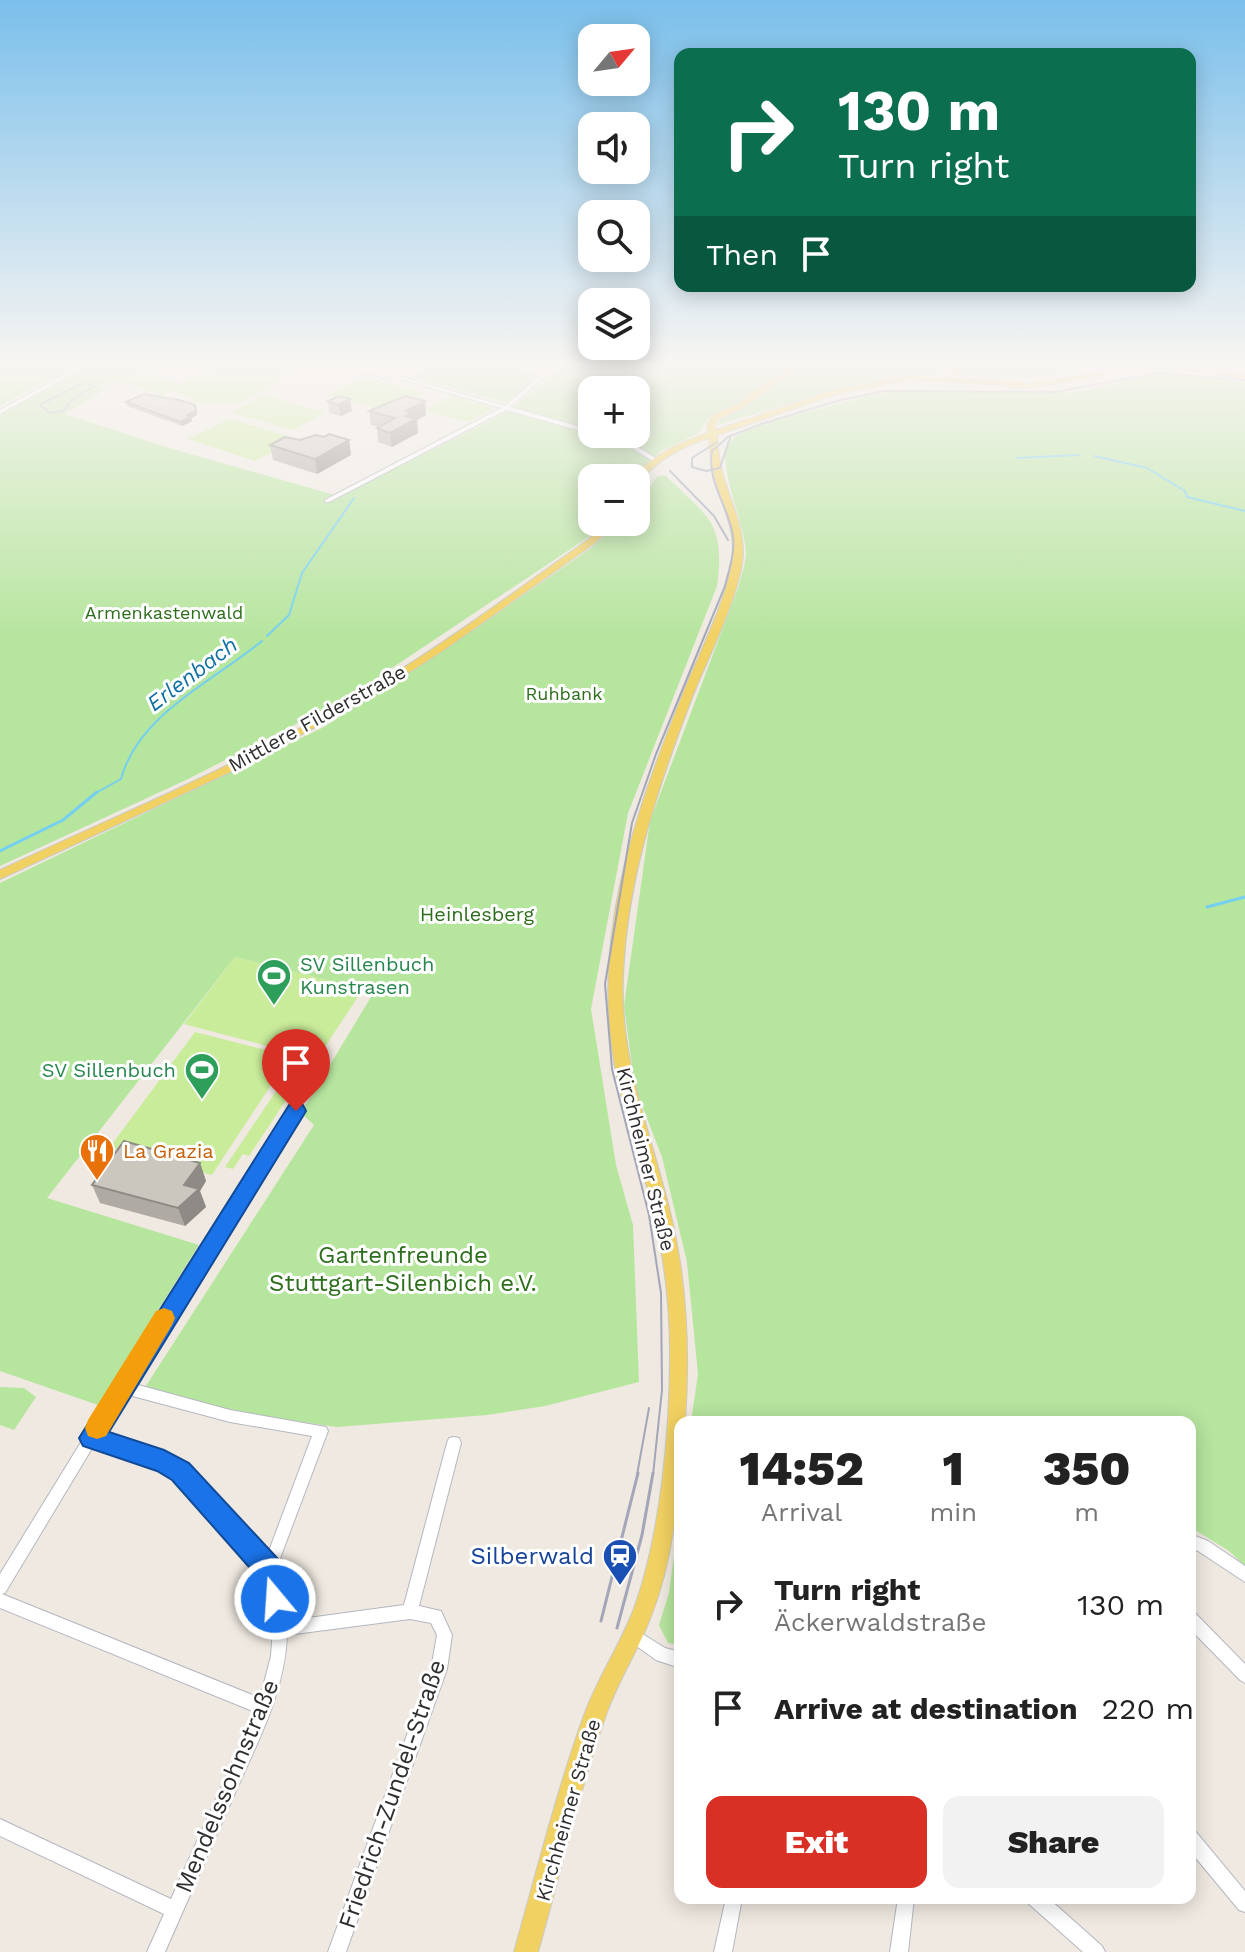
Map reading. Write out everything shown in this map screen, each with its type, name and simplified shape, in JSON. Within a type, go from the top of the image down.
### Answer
[{"type":"main road","points":[[650,468],[665,456]]},
{"type":"main road","points":[[650,470],[670,456]]},
{"type":"main road","name":"Kirchheimer Straße","points":[[676,1416],[678,1309],[669,1244],[623,1076],[615,1009],[624,908],[643,815],[726,600],[736,566],[738,543],[735,523],[716,456]]},
{"type":"main road","name":"Mittlere Filderstraße","points":[[0,875],[188,787],[353,703],[410,668],[597,536]]},
{"type":"main road","name":"Kirchheimer Straße","points":[[526,1952],[594,1716],[633,1635],[652,1583],[665,1510],[674,1430]]},
{"type":"street","points":[[327,501],[413,456]]},
{"type":"street","points":[[645,456],[655,464]]},
{"type":"street","points":[[0,1588],[296,1111]]},
{"type":"street","points":[[91,1438],[164,1462],[181,1472],[269,1569],[319,1438],[122,1387]]},
{"type":"street","points":[[280,1629],[410,1612],[454,1443]]},
{"type":"street","points":[[1197,1543],[1245,1575]]},
{"type":"street","name":"Mendelssohnstraße","points":[[156,1952],[265,1708],[279,1656],[280,1629],[269,1569]]},
{"type":"street","points":[[0,1601],[265,1708]]},
{"type":"street","name":"Friedrich-Zundel-Straße","points":[[337,1952],[439,1669],[445,1635],[436,1616],[410,1612]]},
{"type":"street","points":[[1196,1624],[1245,1675]]},
{"type":"street","points":[[633,1635],[661,1655],[674,1658]]},
{"type":"street","points":[[0,1827],[175,1910]]},
{"type":"street","points":[[1196,1845],[1245,1904]]},
{"type":"street","points":[[723,1952],[733,1904]]},
{"type":"street","points":[[899,1952],[905,1904]]},
{"type":"street","points":[[1042,1904],[1096,1952]]},
{"type":"green space","name":"Armenkastenwald","points":[[0,456],[198,456],[338,496],[419,456],[656,456],[648,464],[578,464],[578,536],[590,536],[347,698],[186,780],[0,866]]},
{"type":"green space","points":[[240,456],[264,456],[255,461]]},
{"type":"green space","points":[[725,456],[1245,456],[1245,1566],[1229,1551],[1196,1531],[1196,1416],[692,1416],[698,1374],[687,1262],[662,1157],[635,1087],[624,1006],[650,821],[738,588],[745,560],[744,540]]},
{"type":"green space","points":[[665,475],[710,522],[719,547],[719,564],[717,586],[628,813],[591,1009],[616,1165],[633,1225],[639,1382],[545,1406],[487,1415],[337,1427],[233,1412],[144,1389],[314,1125],[301,1113],[374,992],[235,957],[47,1198],[199,1245],[98,1405],[0,1371],[0,883],[324,727],[469,633],[604,536],[650,536],[650,487],[657,477]]},
{"type":"green space","name":"SV Sillenbuch Kunstrasen","points":[[235,957],[363,989],[317,1059],[184,1024]]},
{"type":"green space","name":"SV Sillenbuch","points":[[195,1032],[290,1056],[212,1175],[110,1147]]},
{"type":"green space","points":[[299,1057],[305,1059],[289,1083],[296,1085],[249,1156],[243,1154],[233,1169],[225,1167]]},
{"type":"green space","points":[[0,1387],[24,1388],[36,1397],[14,1430],[0,1425]]},
{"type":"green space","points":[[674,1555],[674,1644],[668,1643],[659,1625],[669,1593]]},
{"type":"building","points":[[124,1141],[200,1163],[184,1185],[199,1189],[178,1208],[92,1185]]},
{"type":"waterway","points":[[1017,458],[1056,456]]},
{"type":"waterway","points":[[1094,456],[1147,468],[1185,491],[1187,497],[1245,511]]},
{"type":"waterway","name":"Erlenbach","points":[[267,636],[289,615],[302,573],[354,498]]},
{"type":"waterway","name":"Erlenbach","points":[[96,793],[121,779],[130,756],[160,717],[262,641]]},
{"type":"waterway","name":"Erlenbach","points":[[0,851],[63,820],[96,793]]},
{"type":"waterway","points":[[1207,907],[1245,897]]},
{"type":"tram line","points":[[695,456],[692,467],[712,470]]},
{"type":"tram line","points":[[712,456],[712,470]]},
{"type":"tram line","points":[[712,470],[720,468],[724,456]]},
{"type":"tram line","points":[[653,1475],[662,1390],[661,1293],[649,1215],[612,1069],[605,984],[632,823],[656,754],[725,586],[731,561],[731,525],[712,470]]},
{"type":"tram line","points":[[670,471],[714,516],[728,540]]},
{"type":"tram line","points":[[637,1475],[649,1408]]},
{"type":"tram line","points":[[601,1621],[638,1473]]},
{"type":"tram line","points":[[617,1628],[642,1535],[653,1473]]},
{"type":"slow traffic","points":[[97,1428],[164,1318]]},
{"type":"place","name":"SV Sillenbuch Kunstrasen","points":[[274,1007]]},
{"type":"place","name":"SV Sillenbuch","points":[[202,1101]]},
{"type":"place","name":"La Grazia","points":[[97,1182]]},
{"type":"place","name":"Silberwald","points":[[620,1587]]},
{"type":"route","points":[[275,1599],[269,1569],[181,1472],[164,1462],[91,1438],[296,1111]]},
{"type":"park label","name":"Ruhbank","points":[[564,693]]},
{"type":"park label","name":"Heinlesberg","points":[[477,914]]},
{"type":"park label","name":"Gartenfreunde Stuttgart-Silenbich e.V.","points":[[403,1269]]}]
